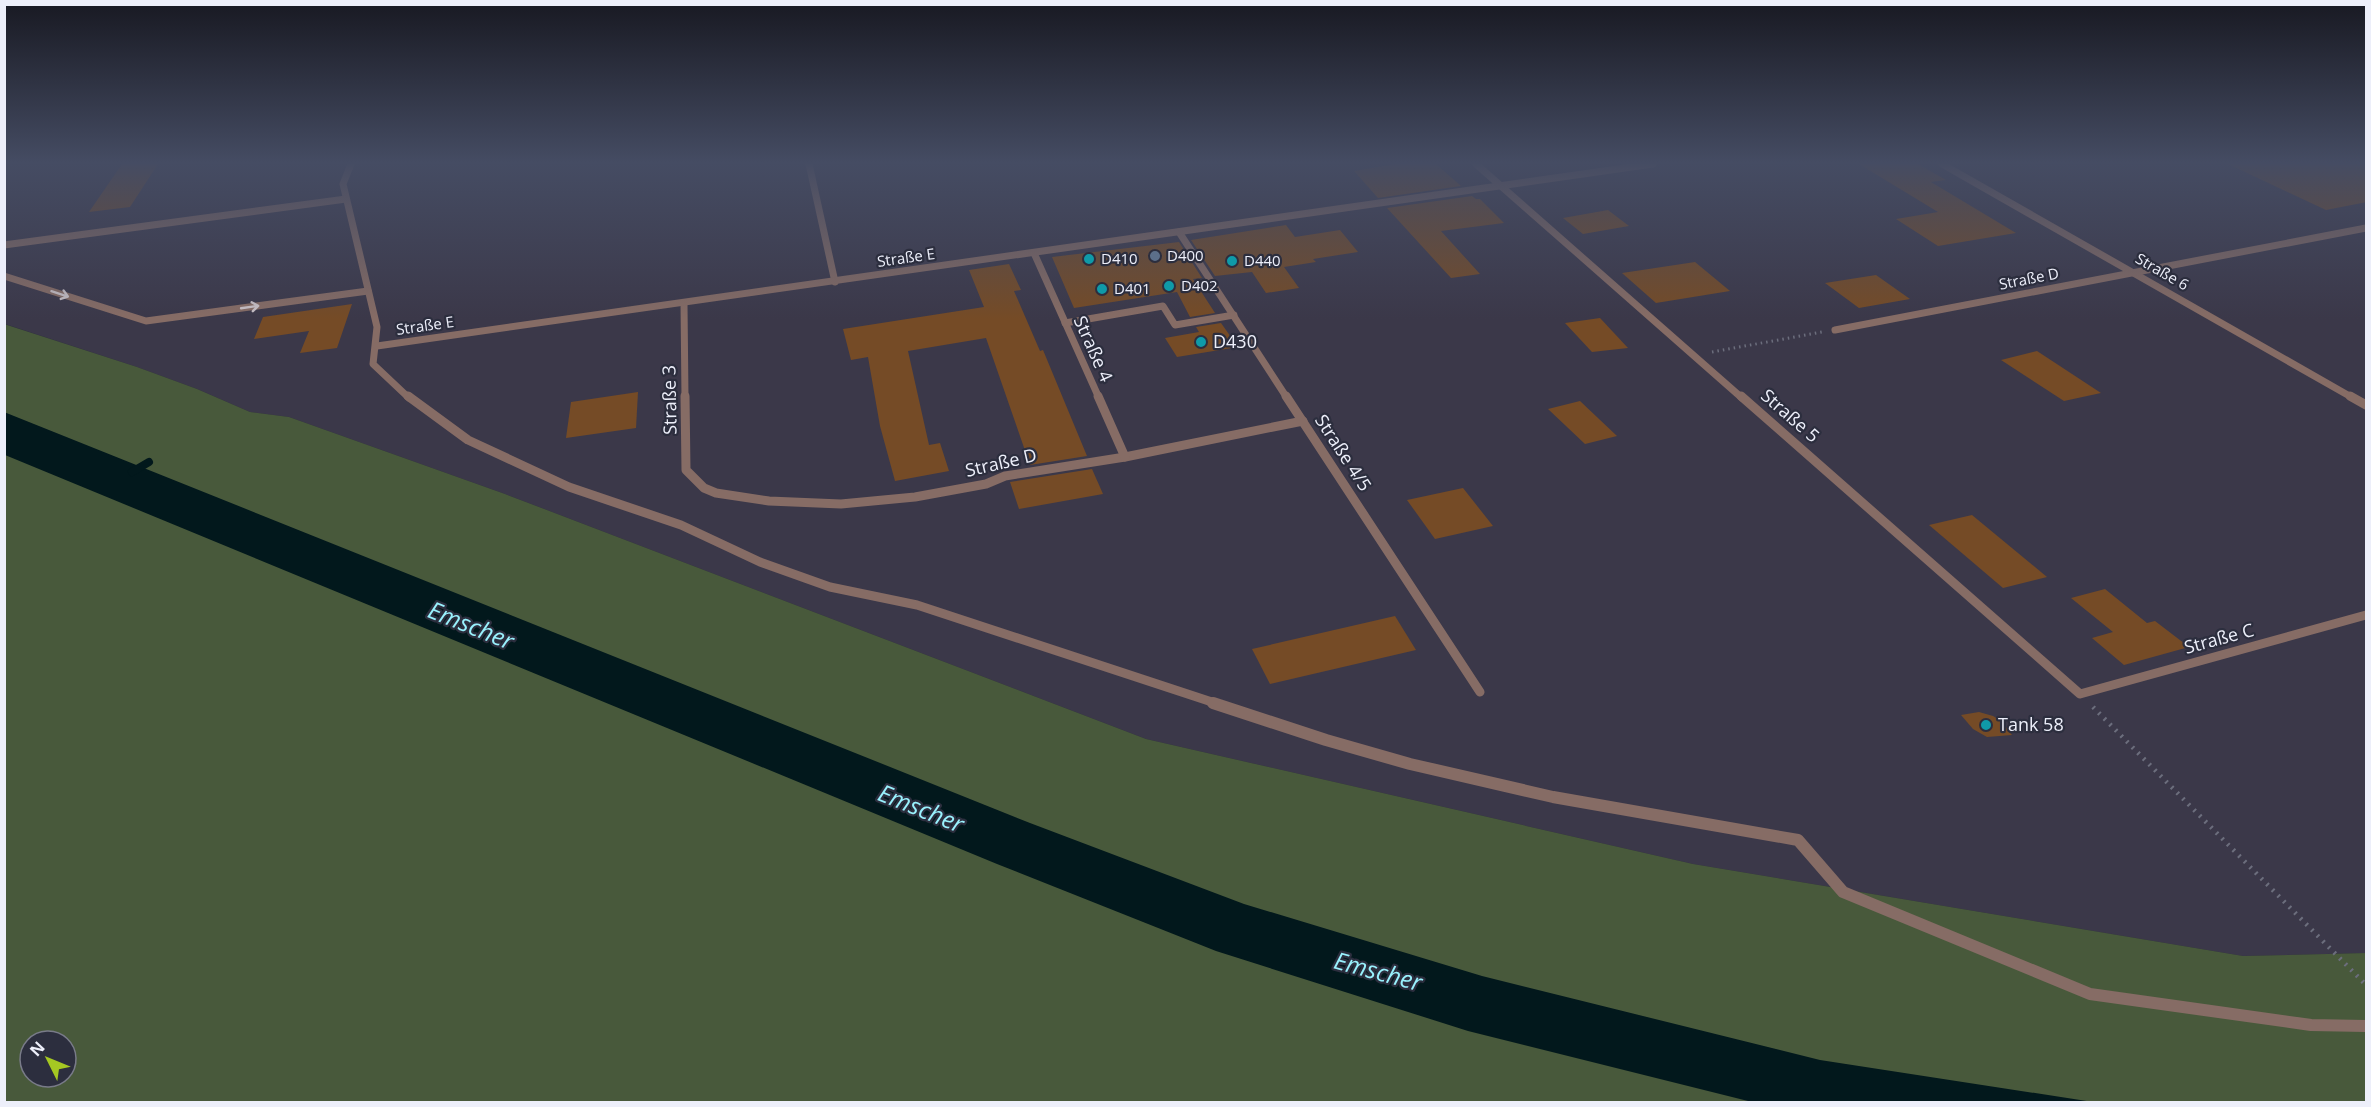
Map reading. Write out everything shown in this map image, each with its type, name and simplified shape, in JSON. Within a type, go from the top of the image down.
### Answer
[{"type":"lane","points":[[4,245],[222,216]]},
{"type":"lane","points":[[350,216],[377,327],[374,364],[414,402],[468,440],[570,487],[681,525],[760,562],[830,587],[917,605],[1326,740],[1410,764],[1553,797],[1798,840],[1844,892],[2090,994],[2311,1025],[2367,1026]]},
{"type":"lane","points":[[820,216],[835,282]]},
{"type":"lane","name":"Straße E","points":[[376,346],[684,304],[1291,216]]},
{"type":"lane","name":"Straße 5","points":[[1535,216],[2080,694]]},
{"type":"lane","name":"Straße 6","points":[[2034,216],[2367,405]]},
{"type":"lane","name":"Straße D","points":[[1835,330],[2367,228]]},
{"type":"lane","name":"Straße 4/5","points":[[1179,232],[1480,692]]},
{"type":"lane","name":"Straße 4","points":[[1034,253],[1125,457]]},
{"type":"lane","points":[[4,276],[146,321],[368,291]]},
{"type":"lane","name":"Straße 3","points":[[684,304],[686,470],[704,488]]},
{"type":"lane","points":[[1065,323],[1163,306],[1175,325],[1234,315]]},
{"type":"lane","name":"Straße D","points":[[704,488],[716,493],[769,501],[841,504],[915,497],[986,484],[1005,476],[1125,457],[1303,421]]},
{"type":"lane","name":"Straße C","points":[[2080,694],[2367,615]]},
{"type":"path","points":[[1696,355],[1835,330]]},
{"type":"path","points":[[2080,694],[2367,985]]},
{"type":"shaded area","points":[[5,216],[2366,216],[2366,953],[2243,956],[1693,864],[1146,739],[505,494],[289,417],[250,412],[137,367],[5,324]]},
{"type":"green space","points":[[4,324],[137,367],[250,412],[289,417],[505,494],[1146,739],[1693,864],[2243,956],[2366,953],[2366,1102],[5,1102]]},
{"type":"water","name":"Emscher","points":[[4,412],[1030,823],[1244,904],[1482,976],[1820,1060],[2093,1102],[1752,1102],[1468,1031],[1216,951],[997,864],[5,455]]},
{"type":"building","points":[[1394,216],[1497,216],[1504,223],[1441,231],[1480,274],[1451,278]]},
{"type":"building","points":[[1615,216],[1629,226],[1583,234],[1563,218]]},
{"type":"building","points":[[1916,216],[1987,216],[2016,233],[1938,246],[1896,219]]},
{"type":"building","points":[[1286,225],[1295,237],[1340,230],[1358,252],[1313,259],[1316,262],[1284,267],[1299,288],[1266,293],[1252,272],[1215,276],[1191,240]]},
{"type":"building","points":[[1179,242],[1202,278],[1193,279],[1215,313],[1190,317],[1177,292],[1074,308],[1052,257]]},
{"type":"building","points":[[1695,262],[1730,291],[1656,303],[1622,273]]},
{"type":"building","points":[[1009,264],[1021,290],[1014,291],[1040,351],[1043,350],[1087,456],[1030,465],[986,338],[908,351],[929,445],[940,443],[949,471],[895,481],[880,426],[868,357],[851,360],[843,329],[984,307],[969,270]]},
{"type":"building","points":[[1876,275],[1910,299],[1859,308],[1825,283]]},
{"type":"building","points":[[352,304],[337,348],[300,353],[309,331],[254,339],[263,317]]},
{"type":"building","points":[[1600,318],[1628,348],[1592,352],[1565,323]]},
{"type":"building","name":"D430","points":[[1221,323],[1238,347],[1177,357],[1165,338],[1199,332],[1196,327]]},
{"type":"building","points":[[2037,351],[2101,393],[2064,401],[2001,360]]},
{"type":"building","points":[[638,392],[636,428],[566,438],[571,402]]},
{"type":"building","points":[[1580,401],[1617,436],[1585,444],[1548,409]]},
{"type":"building","points":[[1092,469],[1103,494],[1019,509],[1010,482]]},
{"type":"building","points":[[1463,488],[1493,526],[1435,539],[1407,500]]},
{"type":"building","points":[[1972,515],[2047,577],[2003,588],[1929,525]]},
{"type":"building","points":[[2105,589],[2147,623],[2155,621],[2189,647],[2124,665],[2092,638],[2113,632],[2071,598]]},
{"type":"building","points":[[1395,616],[1416,650],[1270,684],[1252,649]]},
{"type":"building","name":"Tank 58","points":[[1979,712],[2001,721],[2012,735],[1987,737],[1973,729],[1961,715]]},
{"type":"waterway","points":[[132,472],[149,462]]},
{"type":"place","name":"D400","points":[[1155,256]]},
{"type":"place","name":"D410","points":[[1089,259]]},
{"type":"place","name":"D440","points":[[1232,261]]},
{"type":"place","name":"D402","points":[[1169,286]]},
{"type":"place","name":"D401","points":[[1102,289]]},
{"type":"place","name":"D430","points":[[1201,342]]},
{"type":"place","name":"Tank 58","points":[[1986,725]]}]
